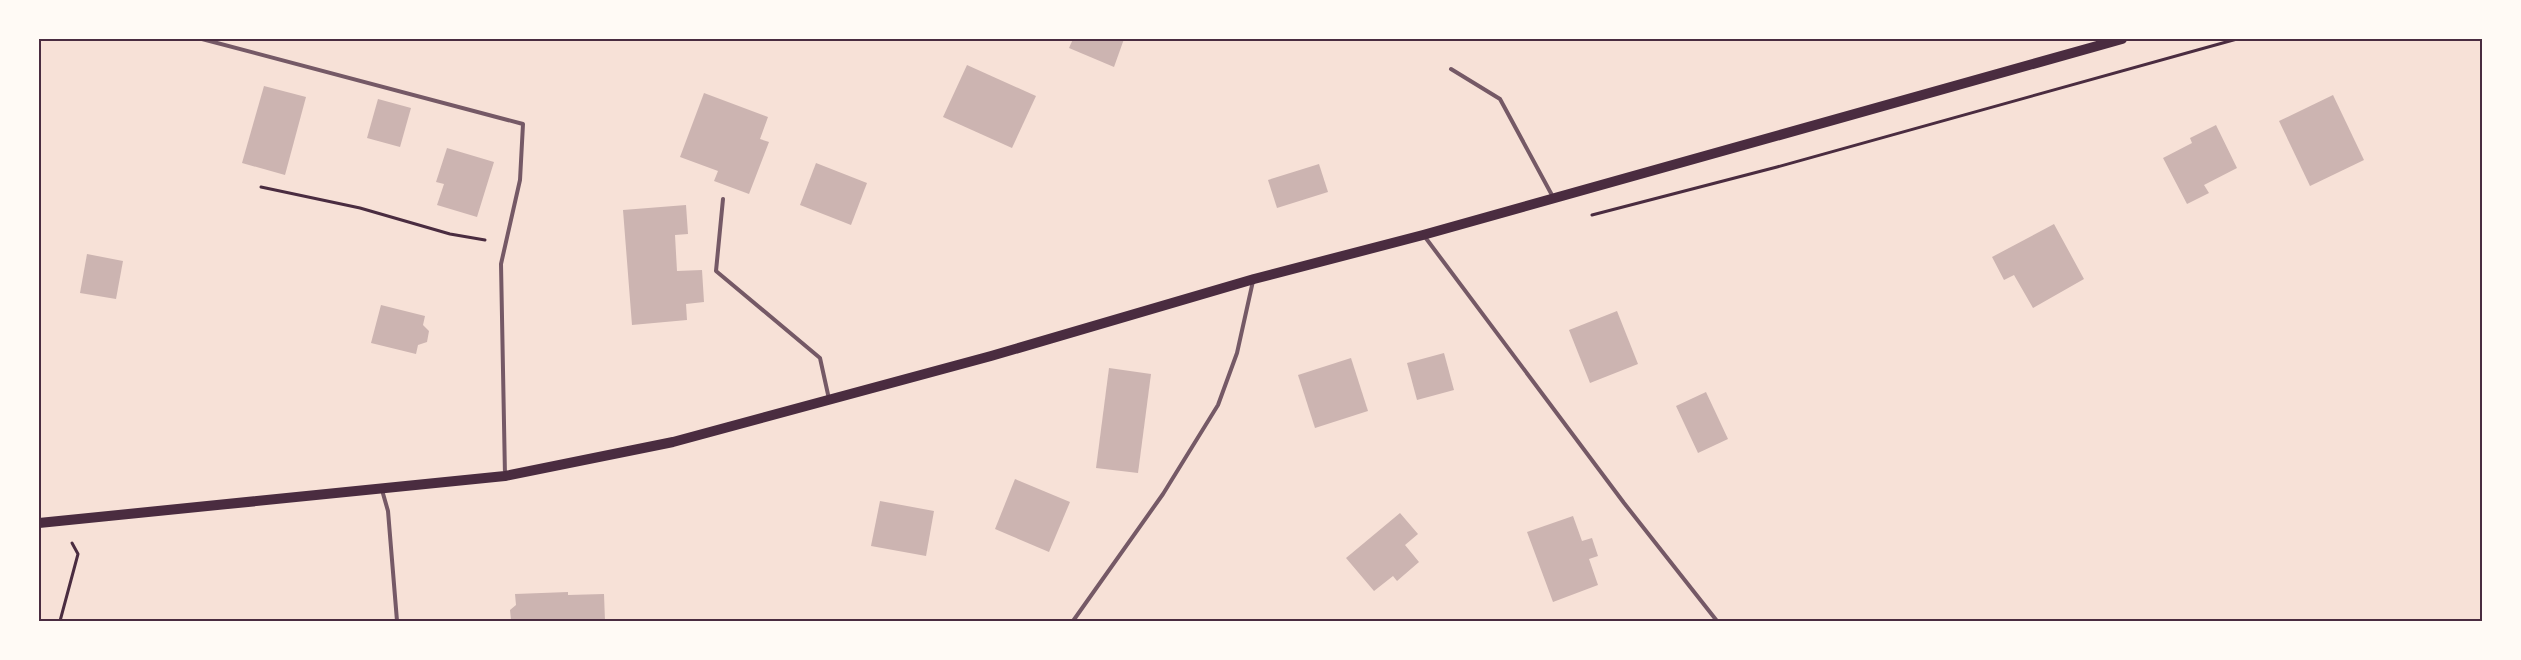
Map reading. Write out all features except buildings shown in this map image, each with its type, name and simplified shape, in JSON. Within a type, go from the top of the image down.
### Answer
[{"type":"main road","points":[[39,523],[505,476],[673,442],[991,356],[1254,279],[1424,235],[2122,39]]},
{"type":"lane","points":[[202,39],[523,124],[520,180],[501,264],[505,476]]},
{"type":"lane","points":[[1452,69],[1500,99],[1554,198]]},
{"type":"lane","points":[[723,199],[716,270],[820,358],[829,400]]},
{"type":"lane","points":[[1424,235],[1624,503],[1717,621]]},
{"type":"lane","points":[[1073,621],[1164,494],[1218,405],[1237,353],[1254,279]]},
{"type":"lane","points":[[382,488],[388,511],[397,621]]},
{"type":"path","points":[[261,187],[360,208],[450,234],[505,244]]},
{"type":"path","points":[[60,621],[78,554],[61,521]]}]
